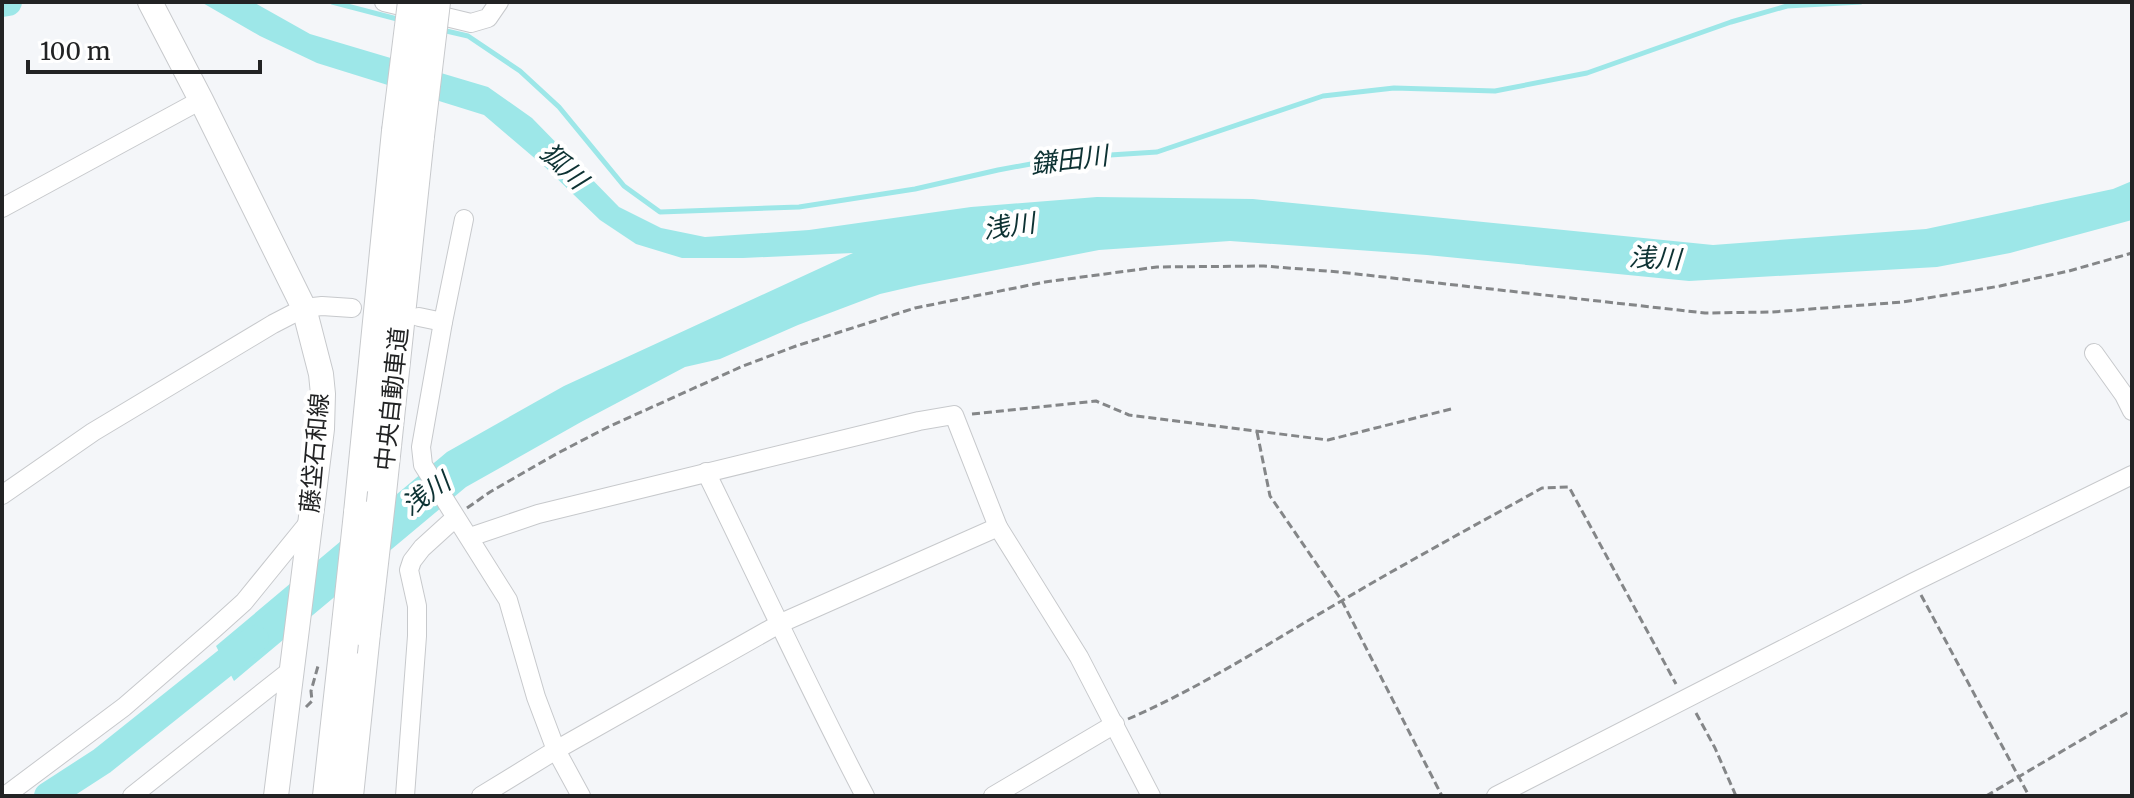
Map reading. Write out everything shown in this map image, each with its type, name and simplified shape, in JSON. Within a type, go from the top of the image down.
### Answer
[{"type":"highway","name":"中央自動車道","points":[[349,796],[382,493],[408,133],[412,2]]},
{"type":"highway","name":"中央自動車道","points":[[327,796],[358,513],[408,133],[436,2]]},
{"type":"main road","name":"藤垈石和線","points":[[150,2],[304,308],[317,352],[323,394],[321,442],[276,796]]},
{"type":"street","points":[[384,2],[471,23],[488,18],[499,2]]},
{"type":"street","points":[[2,208],[201,100]]},
{"type":"street","points":[[464,219],[421,447],[423,465],[508,600],[536,697],[556,750],[581,796]]},
{"type":"street","points":[[2,495],[93,432],[304,308],[352,308]]},
{"type":"street","points":[[419,317],[443,322]]},
{"type":"street","points":[[2094,353],[2132,411]]},
{"type":"street","points":[[470,537],[538,514],[954,415],[998,527],[1079,657],[1151,796]]},
{"type":"street","points":[[706,472],[822,714],[865,796]]},
{"type":"street","points":[[1496,796],[1914,582],[2132,475]]},
{"type":"street","points":[[405,796],[417,636],[417,606],[409,570],[412,561],[452,513]]},
{"type":"street","points":[[5,796],[124,707],[244,602],[309,522]]},
{"type":"street","points":[[481,796],[781,623],[998,527]]},
{"type":"street","points":[[132,796],[291,670]]},
{"type":"street","points":[[993,796],[1115,724]]},
{"type":"path","points":[[452,513],[608,427],[743,366],[915,308],[1045,282],[1157,267],[1264,266],[1705,313],[1772,312],[1903,302],[2069,271],[2132,253]]},
{"type":"path","points":[[954,415],[1096,401],[1129,415],[1328,440],[1451,409]]},
{"type":"path","points":[[1257,432],[1270,496],[1342,601],[1442,796]]},
{"type":"path","points":[[1115,724],[1162,705],[1542,488],[1569,487],[1685,700],[1715,748],[1736,796]]},
{"type":"path","points":[[1914,582],[2029,796]]},
{"type":"path","points":[[1986,796],[2132,710]]},
{"type":"water","points":[[201,2],[253,2],[310,34],[488,87],[532,118],[619,207],[661,228],[705,237],[809,230],[971,207],[1097,197],[1253,199],[1713,245],[1926,229],[2113,189],[2132,181],[2132,220],[2010,253],[1937,267],[1689,281],[1427,255],[1230,241],[1099,250],[880,294],[720,359],[685,367],[466,487],[234,681],[216,646],[447,452],[564,386],[853,253],[682,258],[636,244],[600,220],[484,115],[317,63],[260,36]]},
{"type":"waterway","name":"狐川","points":[[2,3],[8,2]]},
{"type":"waterway","name":"鎌田川","points":[[332,2],[401,20]]},
{"type":"waterway","name":"鎌田川","points":[[442,30],[468,36],[520,71],[559,107],[624,186],[660,212],[799,207],[915,189],[1063,158],[1157,152],[1323,96],[1394,88],[1495,91],[1587,73],[1731,22],[1787,6],[1861,2]]},
{"type":"waterway","name":"浅川","points":[[48,796],[102,761],[255,639]]}]
